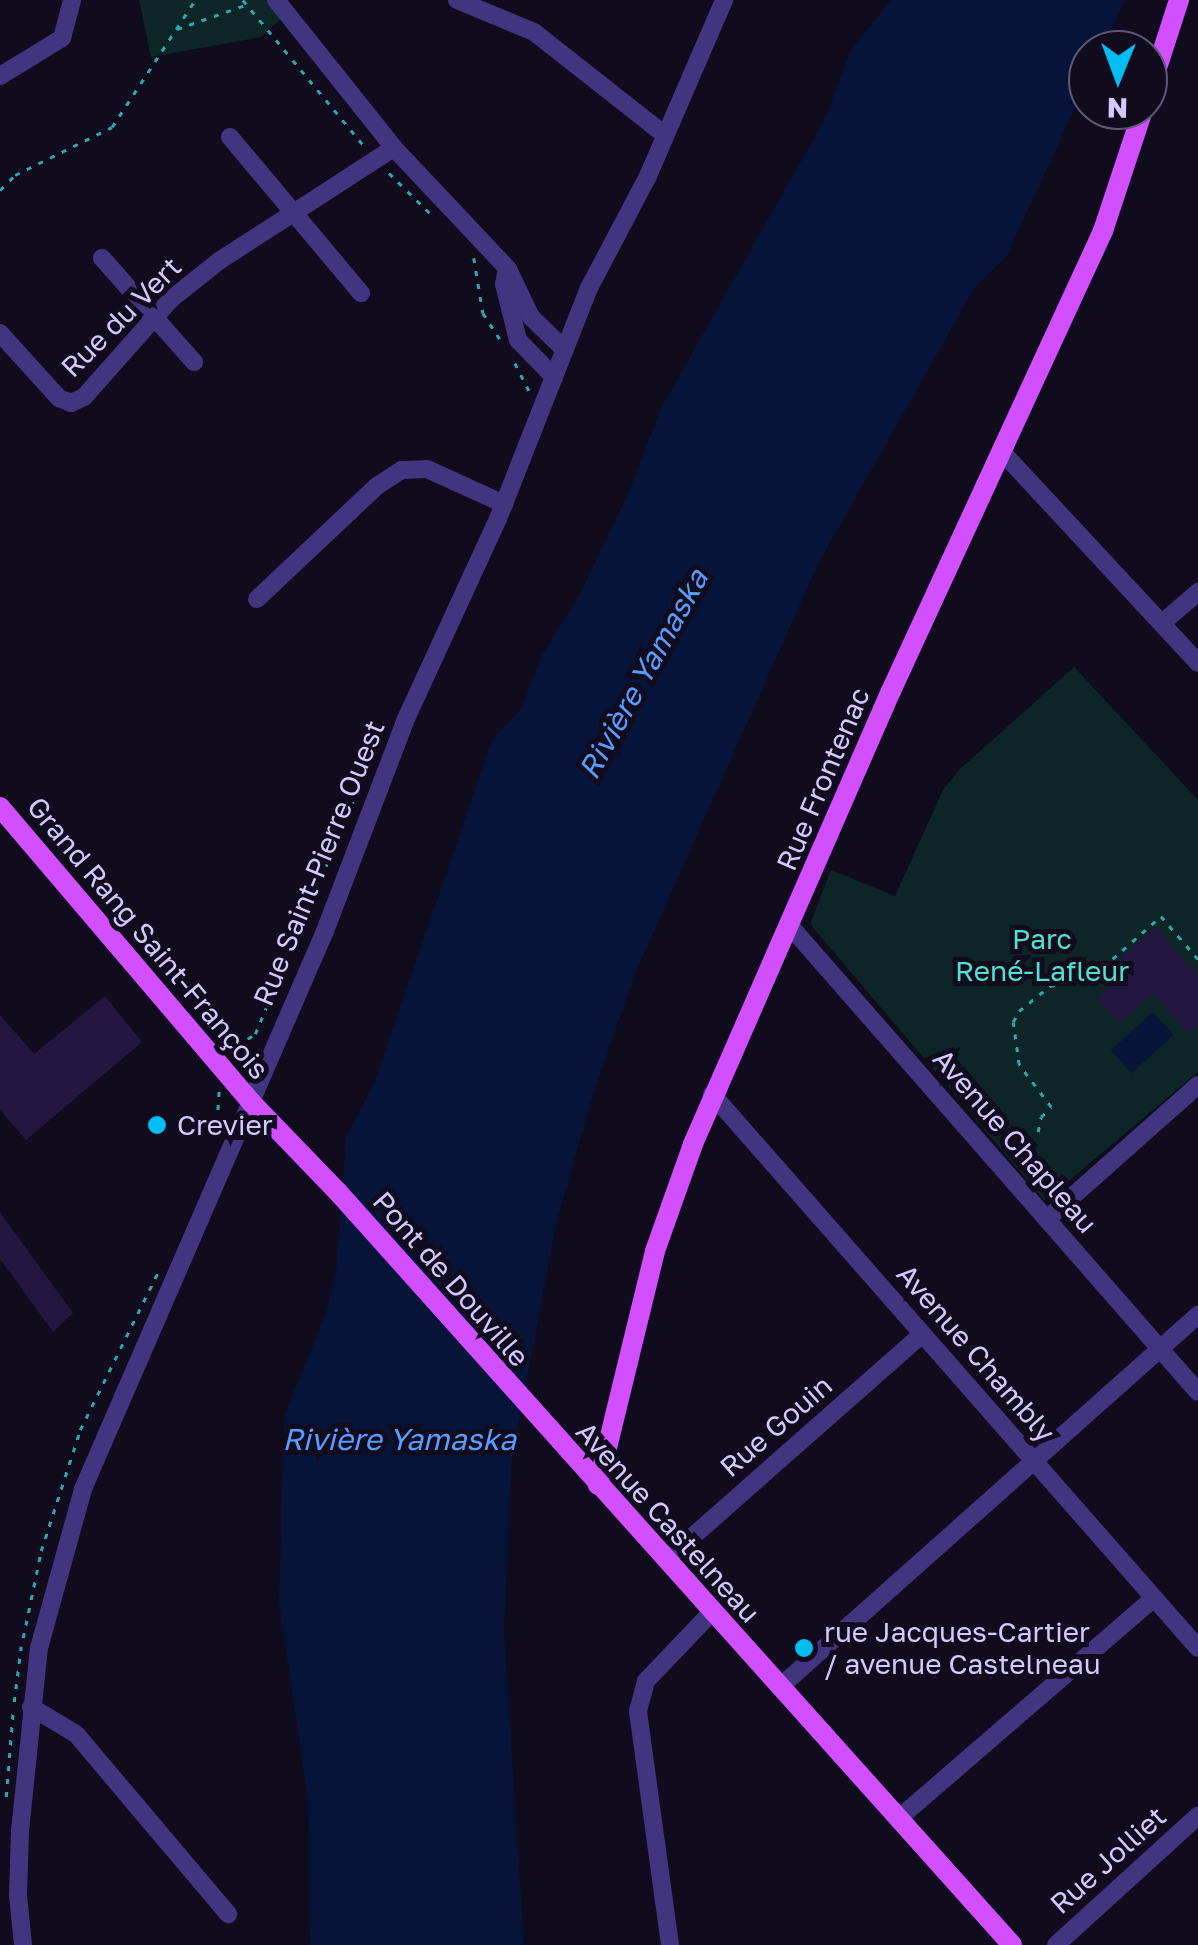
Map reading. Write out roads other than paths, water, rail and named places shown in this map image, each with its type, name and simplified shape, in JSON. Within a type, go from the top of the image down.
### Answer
[{"type":"main road","points":[[1168,32],[1178,0]]},
{"type":"main road","name":"Rue Frontenac","points":[[598,1485],[655,1251],[712,1094],[790,926],[891,691],[1004,454],[1103,231],[1137,130]]},
{"type":"main road","name":"Grand Rang Saint-François","points":[[0,807],[251,1102],[337,1191]]},
{"type":"main road","name":"Pont de Douville","points":[[337,1191],[525,1403]]},
{"type":"main road","name":"Avenue Castelneau","points":[[525,1403],[1012,1945]]},
{"type":"street","points":[[0,76],[62,38],[72,0]]},
{"type":"street","points":[[276,0],[394,148],[508,268],[531,317],[565,350]]},
{"type":"street","points":[[458,0],[534,32],[666,135]]},
{"type":"street","name":"Rue Saint-Pierre Ouest","points":[[23,1945],[18,1895],[39,1648],[82,1489],[325,931],[405,721],[504,504],[590,288],[666,135],[724,0]]},
{"type":"street","points":[[230,137],[361,293]]},
{"type":"street","name":"Rue du Vert","points":[[0,332],[59,398],[71,403],[84,398],[155,318],[219,261],[394,148]]},
{"type":"street","points":[[102,258],[194,362]]},
{"type":"street","points":[[508,268],[504,284],[518,340],[554,377]]},
{"type":"street","points":[[1004,454],[1198,663]]},
{"type":"street","points":[[257,599],[349,511],[402,470],[427,469],[504,504]]},
{"type":"street","points":[[1162,623],[1198,592]]},
{"type":"street","name":"Avenue Chapleau","points":[[790,926],[1198,1392]]},
{"type":"street","points":[[1047,1219],[1198,1085]]},
{"type":"street","name":"Avenue Chambly","points":[[712,1094],[1198,1648]]},
{"type":"street","points":[[780,1687],[1198,1315]]},
{"type":"street","name":"Rue Gouin","points":[[666,1560],[922,1334]]},
{"type":"street","points":[[898,1819],[1154,1598]]},
{"type":"street","points":[[670,1945],[638,1711],[646,1681],[712,1612]]},
{"type":"street","points":[[32,1707],[76,1734],[228,1914]]},
{"type":"street","name":"Rue Jolliet","points":[[1056,1945],[1198,1816]]},
{"type":"water","name":"Rivière Yamaska","points":[[891,0],[1125,0],[1111,30],[1068,30],[1068,123],[1006,257],[975,287],[818,564],[634,976],[592,1098],[556,1224],[511,1465],[504,1632],[524,1945],[310,1945],[308,1798],[279,1603],[284,1416],[325,1316],[336,1273],[346,1137],[375,1081],[492,740],[521,709],[542,655],[579,596],[628,494],[661,408],[825,119],[851,50]]},
{"type":"water","points":[[1153,1012],[1174,1035],[1131,1073],[1111,1050]]},
{"type":"place","name":"Crevier","points":[[157,1125]]},
{"type":"place","name":"rue Jacques-Cartier / avenue Castelneau","points":[[804,1648]]},
{"type":"park label","name":"Parc René-Lafleur","points":[[1042,955]]}]
